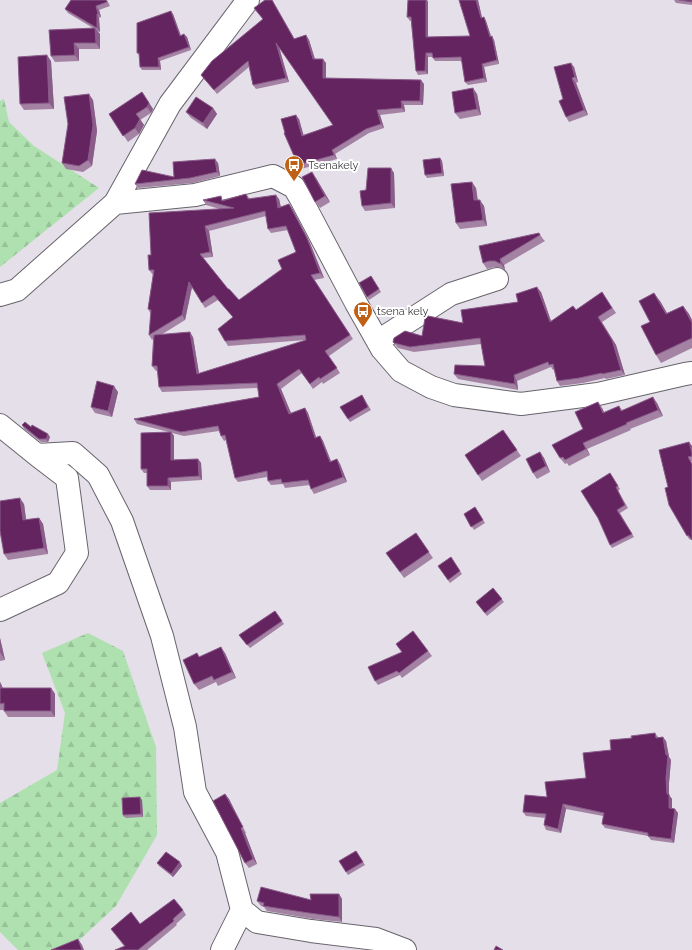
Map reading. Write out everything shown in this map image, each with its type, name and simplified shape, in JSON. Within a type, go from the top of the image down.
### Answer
[{"type":"street","points":[[0,295],[17,290],[115,203],[170,104],[248,0]]},
{"type":"street","points":[[115,203],[195,195],[273,176],[294,187],[356,304],[382,349],[401,371],[431,387],[454,395],[521,404],[598,394],[692,373]]},
{"type":"street","points":[[378,342],[451,294],[497,279]]},
{"type":"street","points":[[0,425],[67,478],[77,553],[58,583],[0,610]]},
{"type":"street","points":[[37,455],[73,454],[98,476],[122,521],[162,636],[185,727],[195,792],[227,852],[242,910],[257,922],[311,931],[376,939],[405,950]]},
{"type":"street","points":[[222,950],[242,910]]},
{"type":"green space","points":[[4,99],[9,122],[34,146],[99,188],[0,267],[0,101]]},
{"type":"green space","points":[[88,633],[123,651],[156,747],[157,835],[116,906],[75,944],[57,950],[18,950],[0,932],[0,803],[57,770],[65,713],[42,653]]},
{"type":"building","points":[[71,0],[106,0],[107,2],[96,6],[98,14],[97,28],[65,9]]},
{"type":"building","points":[[265,0],[272,0],[294,39],[306,35],[313,59],[323,59],[323,78],[421,80],[420,101],[401,101],[402,108],[377,110],[381,124],[366,129],[332,150],[334,155],[298,165],[284,133],[281,119],[296,115],[302,136],[333,125],[276,43],[286,78],[253,85],[248,61],[214,90],[201,75],[212,61],[263,19],[254,8]]},
{"type":"building","points":[[408,0],[426,0],[426,37],[470,36],[459,0],[476,0],[481,18],[484,17],[490,37],[492,36],[497,60],[482,64],[484,78],[465,82],[461,57],[433,58],[432,53],[426,53],[425,71],[416,71],[411,17],[407,17]]},
{"type":"building","points":[[679,0],[692,0],[692,2]]},
{"type":"building","points":[[171,11],[180,36],[184,34],[189,47],[158,58],[159,67],[140,67],[139,53],[137,53],[137,23]]},
{"type":"building","points":[[95,28],[96,43],[74,43],[75,55],[51,56],[49,30]]},
{"type":"building","points":[[47,55],[49,103],[20,104],[18,57]]},
{"type":"building","points":[[571,63],[575,77],[572,78],[584,110],[566,117],[559,101],[563,99],[554,67]]},
{"type":"building","points":[[473,88],[477,109],[455,113],[452,92]]},
{"type":"building","points":[[142,92],[149,103],[147,107],[136,114],[140,119],[135,128],[123,136],[109,114]]},
{"type":"building","points":[[89,94],[93,125],[88,160],[79,166],[62,163],[68,124],[64,97]]},
{"type":"building","points":[[196,97],[213,108],[203,123],[186,112]]},
{"type":"building","points":[[440,158],[442,173],[425,175],[423,160]]},
{"type":"building","points":[[215,159],[217,172],[190,178],[135,184],[142,170],[174,177],[173,162]]},
{"type":"building","points":[[368,168],[391,168],[391,203],[362,206],[360,191],[366,190]]},
{"type":"building","points":[[312,172],[325,196],[315,202],[302,177]]},
{"type":"building","points":[[472,182],[474,200],[480,200],[483,220],[456,223],[451,184]]},
{"type":"building","points":[[246,194],[248,199],[276,195],[278,208],[289,204],[307,238],[320,273],[311,275],[350,335],[325,351],[337,368],[320,379],[319,377],[310,384],[299,369],[277,384],[289,414],[305,408],[315,438],[320,436],[330,462],[337,459],[343,477],[311,489],[308,480],[282,483],[281,479],[268,481],[267,471],[235,478],[225,435],[221,436],[218,426],[181,432],[134,419],[259,397],[257,383],[159,387],[157,366],[152,366],[154,335],[190,332],[197,374],[306,340],[305,335],[225,341],[218,329],[233,317],[214,295],[202,303],[189,282],[182,315],[149,335],[151,310],[148,309],[154,270],[149,270],[148,255],[151,255],[149,213],[234,208],[203,200],[221,196],[222,201]],"holes":[[[265,211],[268,229],[286,226],[296,252],[278,260],[282,269],[239,300],[228,289],[200,254],[210,252],[205,226]]]},
{"type":"building","points":[[539,233],[540,235],[500,259],[501,264],[495,261],[483,263],[479,246]]},
{"type":"building","points":[[371,276],[379,289],[367,297],[359,283]]},
{"type":"building","points":[[537,287],[550,322],[573,306],[576,310],[602,292],[612,308],[598,317],[612,340],[621,370],[557,381],[553,364],[549,365],[548,362],[514,375],[515,384],[454,374],[455,365],[485,366],[480,338],[410,347],[393,342],[394,338],[405,331],[422,336],[425,318],[428,316],[463,323],[461,310],[518,302],[516,294]]},
{"type":"building","points":[[654,293],[666,314],[683,306],[692,323],[692,338],[656,355],[641,326],[650,322],[639,301]]},
{"type":"building","points":[[97,381],[114,386],[108,411],[91,407]]},
{"type":"building","points":[[362,395],[368,407],[348,419],[340,407]]},
{"type":"building","points":[[653,397],[658,410],[583,443],[586,449],[565,460],[563,457],[560,458],[552,445],[583,429],[575,412],[598,402],[603,413],[619,406],[621,411]]},
{"type":"building","points":[[25,422],[31,427],[32,425],[48,434],[46,439],[39,439],[22,425]]},
{"type":"building","points":[[503,430],[517,450],[478,475],[465,455]]},
{"type":"building","points":[[171,432],[171,460],[198,459],[199,476],[168,478],[168,486],[147,486],[147,469],[141,469],[141,433]]},
{"type":"building","points":[[689,442],[692,453],[692,456],[688,457],[692,464],[692,540],[688,535],[687,536],[669,505],[665,488],[668,487],[659,450]]},
{"type":"building","points":[[540,452],[546,466],[533,473],[526,459]]},
{"type":"building","points":[[610,473],[618,486],[616,487],[625,505],[617,510],[632,534],[610,545],[598,518],[581,491]]},
{"type":"building","points":[[20,498],[23,520],[39,518],[44,548],[4,554],[0,531],[0,501]]},
{"type":"building","points":[[475,507],[483,520],[471,527],[464,514]]},
{"type":"building","points":[[416,533],[429,552],[400,572],[386,553]]},
{"type":"building","points":[[451,557],[460,571],[448,580],[438,566]]},
{"type":"building","points":[[493,588],[502,599],[485,613],[476,602]]},
{"type":"building","points":[[275,611],[282,621],[247,645],[239,635]]},
{"type":"building","points":[[413,631],[428,651],[399,673],[397,671],[375,681],[368,667],[402,652],[396,644]]},
{"type":"building","points":[[221,647],[232,672],[214,680],[212,676],[194,684],[183,660],[197,653],[199,657]]},
{"type":"building","points":[[0,688],[51,688],[51,711],[4,711],[4,703],[0,704]]},
{"type":"building","points":[[655,733],[656,738],[663,737],[666,755],[668,755],[666,778],[667,794],[669,794],[669,808],[675,809],[671,839],[648,836],[648,833],[602,824],[604,813],[563,804],[558,829],[544,825],[546,814],[523,812],[525,795],[547,797],[545,782],[586,778],[583,753],[611,750],[610,740],[632,738],[631,736]]},
{"type":"building","points":[[225,794],[243,827],[241,828],[253,859],[245,863],[213,801]]},
{"type":"building","points":[[140,797],[141,814],[123,815],[122,798]]},
{"type":"building","points":[[356,851],[363,862],[346,872],[339,861]]},
{"type":"building","points":[[166,852],[180,862],[171,874],[157,863]]},
{"type":"building","points":[[261,887],[311,900],[310,894],[339,894],[339,917],[263,906],[264,903],[257,901]]},
{"type":"building","points":[[174,899],[183,910],[173,919],[174,921],[138,950],[115,950],[125,946],[111,929],[131,912],[140,924]]},
{"type":"building","points":[[78,939],[82,950],[51,950]]},
{"type":"building","points":[[496,946],[503,950],[494,950]]},
{"type":"place","name":"Tsenakely","points":[[294,182]]},
{"type":"place","name":"tsena kely","points":[[363,328]]}]
